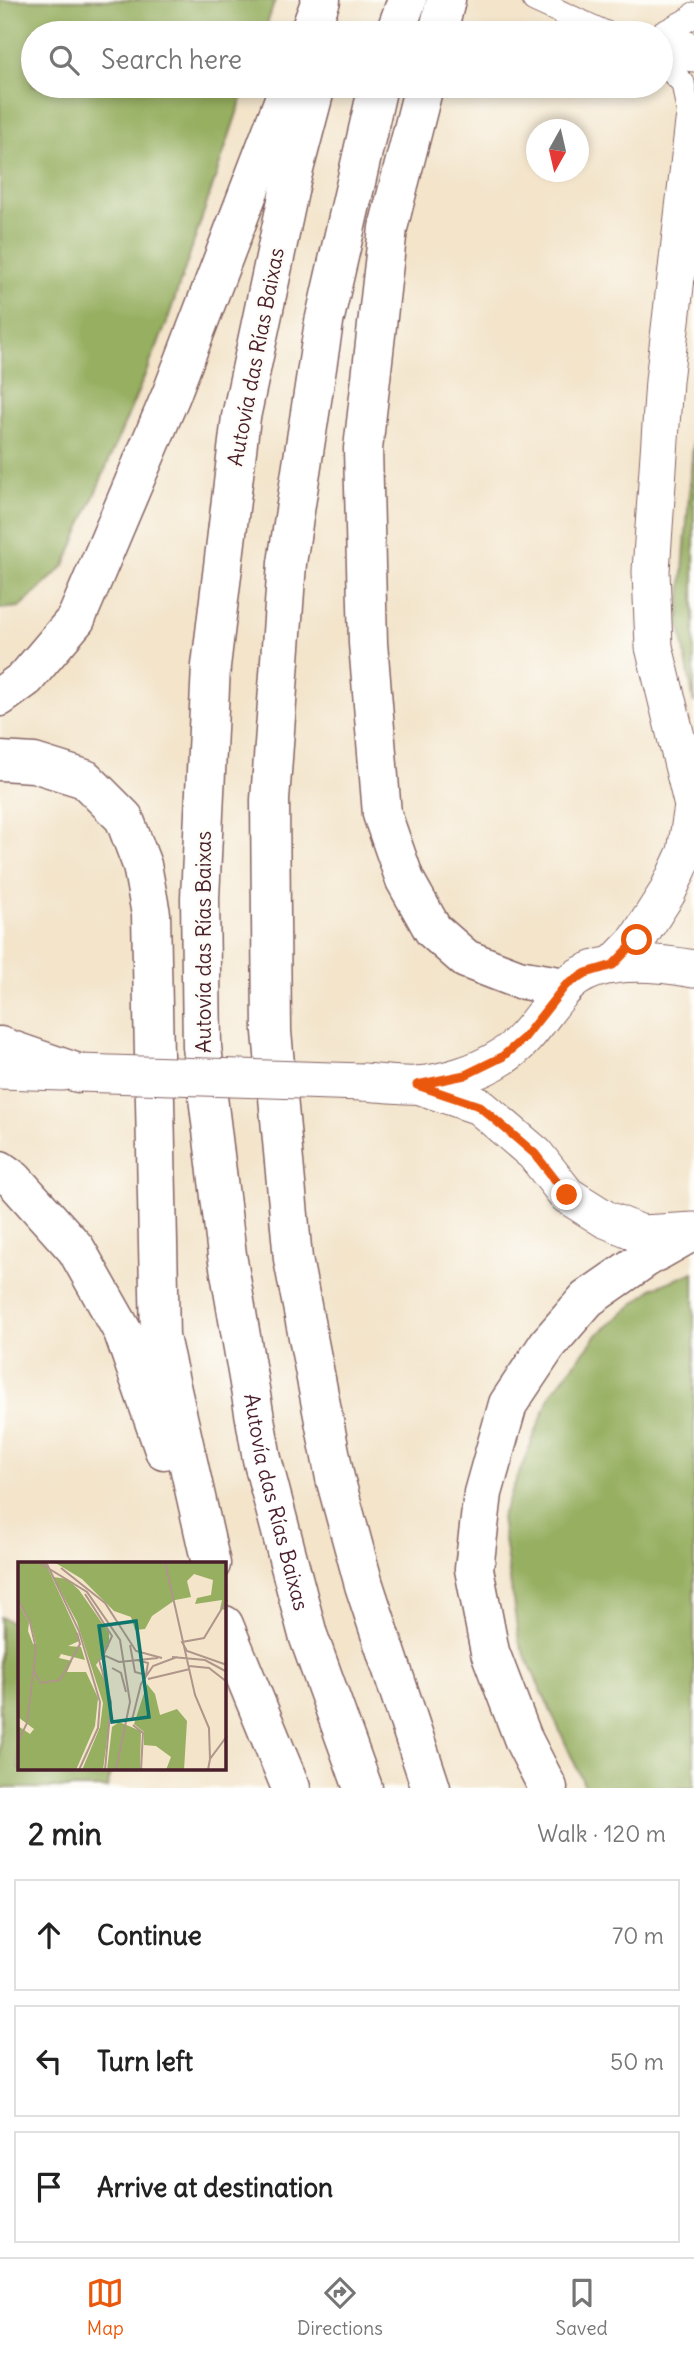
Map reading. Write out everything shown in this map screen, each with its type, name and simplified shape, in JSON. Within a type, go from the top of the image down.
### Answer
[{"type":"highway","points":[[313,21],[321,0]]},
{"type":"highway","points":[[333,21],[339,0]]},
{"type":"highway","points":[[399,21],[407,0]]},
{"type":"highway","points":[[441,21],[446,0]]},
{"type":"highway","points":[[0,697],[26,678],[76,619],[171,395],[284,98]]},
{"type":"highway","name":"Autovía das Rías Baixas","points":[[313,98],[292,177],[241,417],[211,666],[200,898],[202,1047],[227,1255],[262,1459],[308,1634],[363,1788]]},
{"type":"highway","points":[[374,98],[324,322],[287,563],[270,800],[272,1032],[293,1259],[335,1478],[364,1586],[431,1788]]},
{"type":"highway","points":[[421,98],[388,228],[363,449],[368,643],[382,814],[405,880],[433,930],[466,959],[518,979],[565,986]]},
{"type":"highway","points":[[0,761],[34,762],[85,779],[124,818],[142,865],[151,915],[160,1337],[211,1562]]},
{"type":"highway","points":[[0,1046],[78,1073]]},
{"type":"highway","points":[[0,1170],[14,1180],[76,1249],[123,1332],[202,1562]]},
{"type":"highway","points":[[548,1788],[524,1741],[490,1652],[474,1569],[483,1493],[508,1404],[548,1343],[587,1298],[646,1258],[692,1232]]},
{"type":"highway","points":[[226,1629],[292,1788]]},
{"type":"main road","points":[[613,965],[637,940],[667,893],[686,852],[692,806],[679,742],[654,648],[651,570],[664,381],[693,127]]},
{"type":"main road","points":[[679,742],[694,778]]},
{"type":"main road","points":[[0,1070],[417,1085],[465,1075],[502,1057],[524,1038],[565,986],[586,973],[613,965],[659,963],[694,969]]},
{"type":"main road","points":[[417,1085],[479,1106],[535,1154],[567,1195],[605,1219],[642,1234],[692,1232]]},
{"type":"street","points":[[534,0],[580,21]]},
{"type":"street","points":[[673,28],[694,14]]},
{"type":"street","points":[[673,38],[694,45]]},
{"type":"street","points":[[673,59],[694,60]]},
{"type":"street","points":[[673,72],[683,83],[693,127]]},
{"type":"green space","points":[[0,0],[275,0],[268,21],[21,21],[21,98],[242,98],[166,325],[65,565],[20,607],[0,609]]},
{"type":"green space","points":[[694,434],[694,703],[679,621]]},
{"type":"green space","points":[[694,1272],[694,1788],[586,1788],[519,1642],[501,1518],[551,1394],[597,1335],[653,1288]]},
{"type":"green space","points":[[0,1617],[18,1625],[18,1770],[108,1770],[111,1773],[107,1788],[0,1788]]},
{"type":"route","points":[[567,1195],[535,1154],[479,1106],[417,1085],[465,1075],[502,1057],[524,1038],[565,986],[586,973],[613,965],[637,940]]}]
